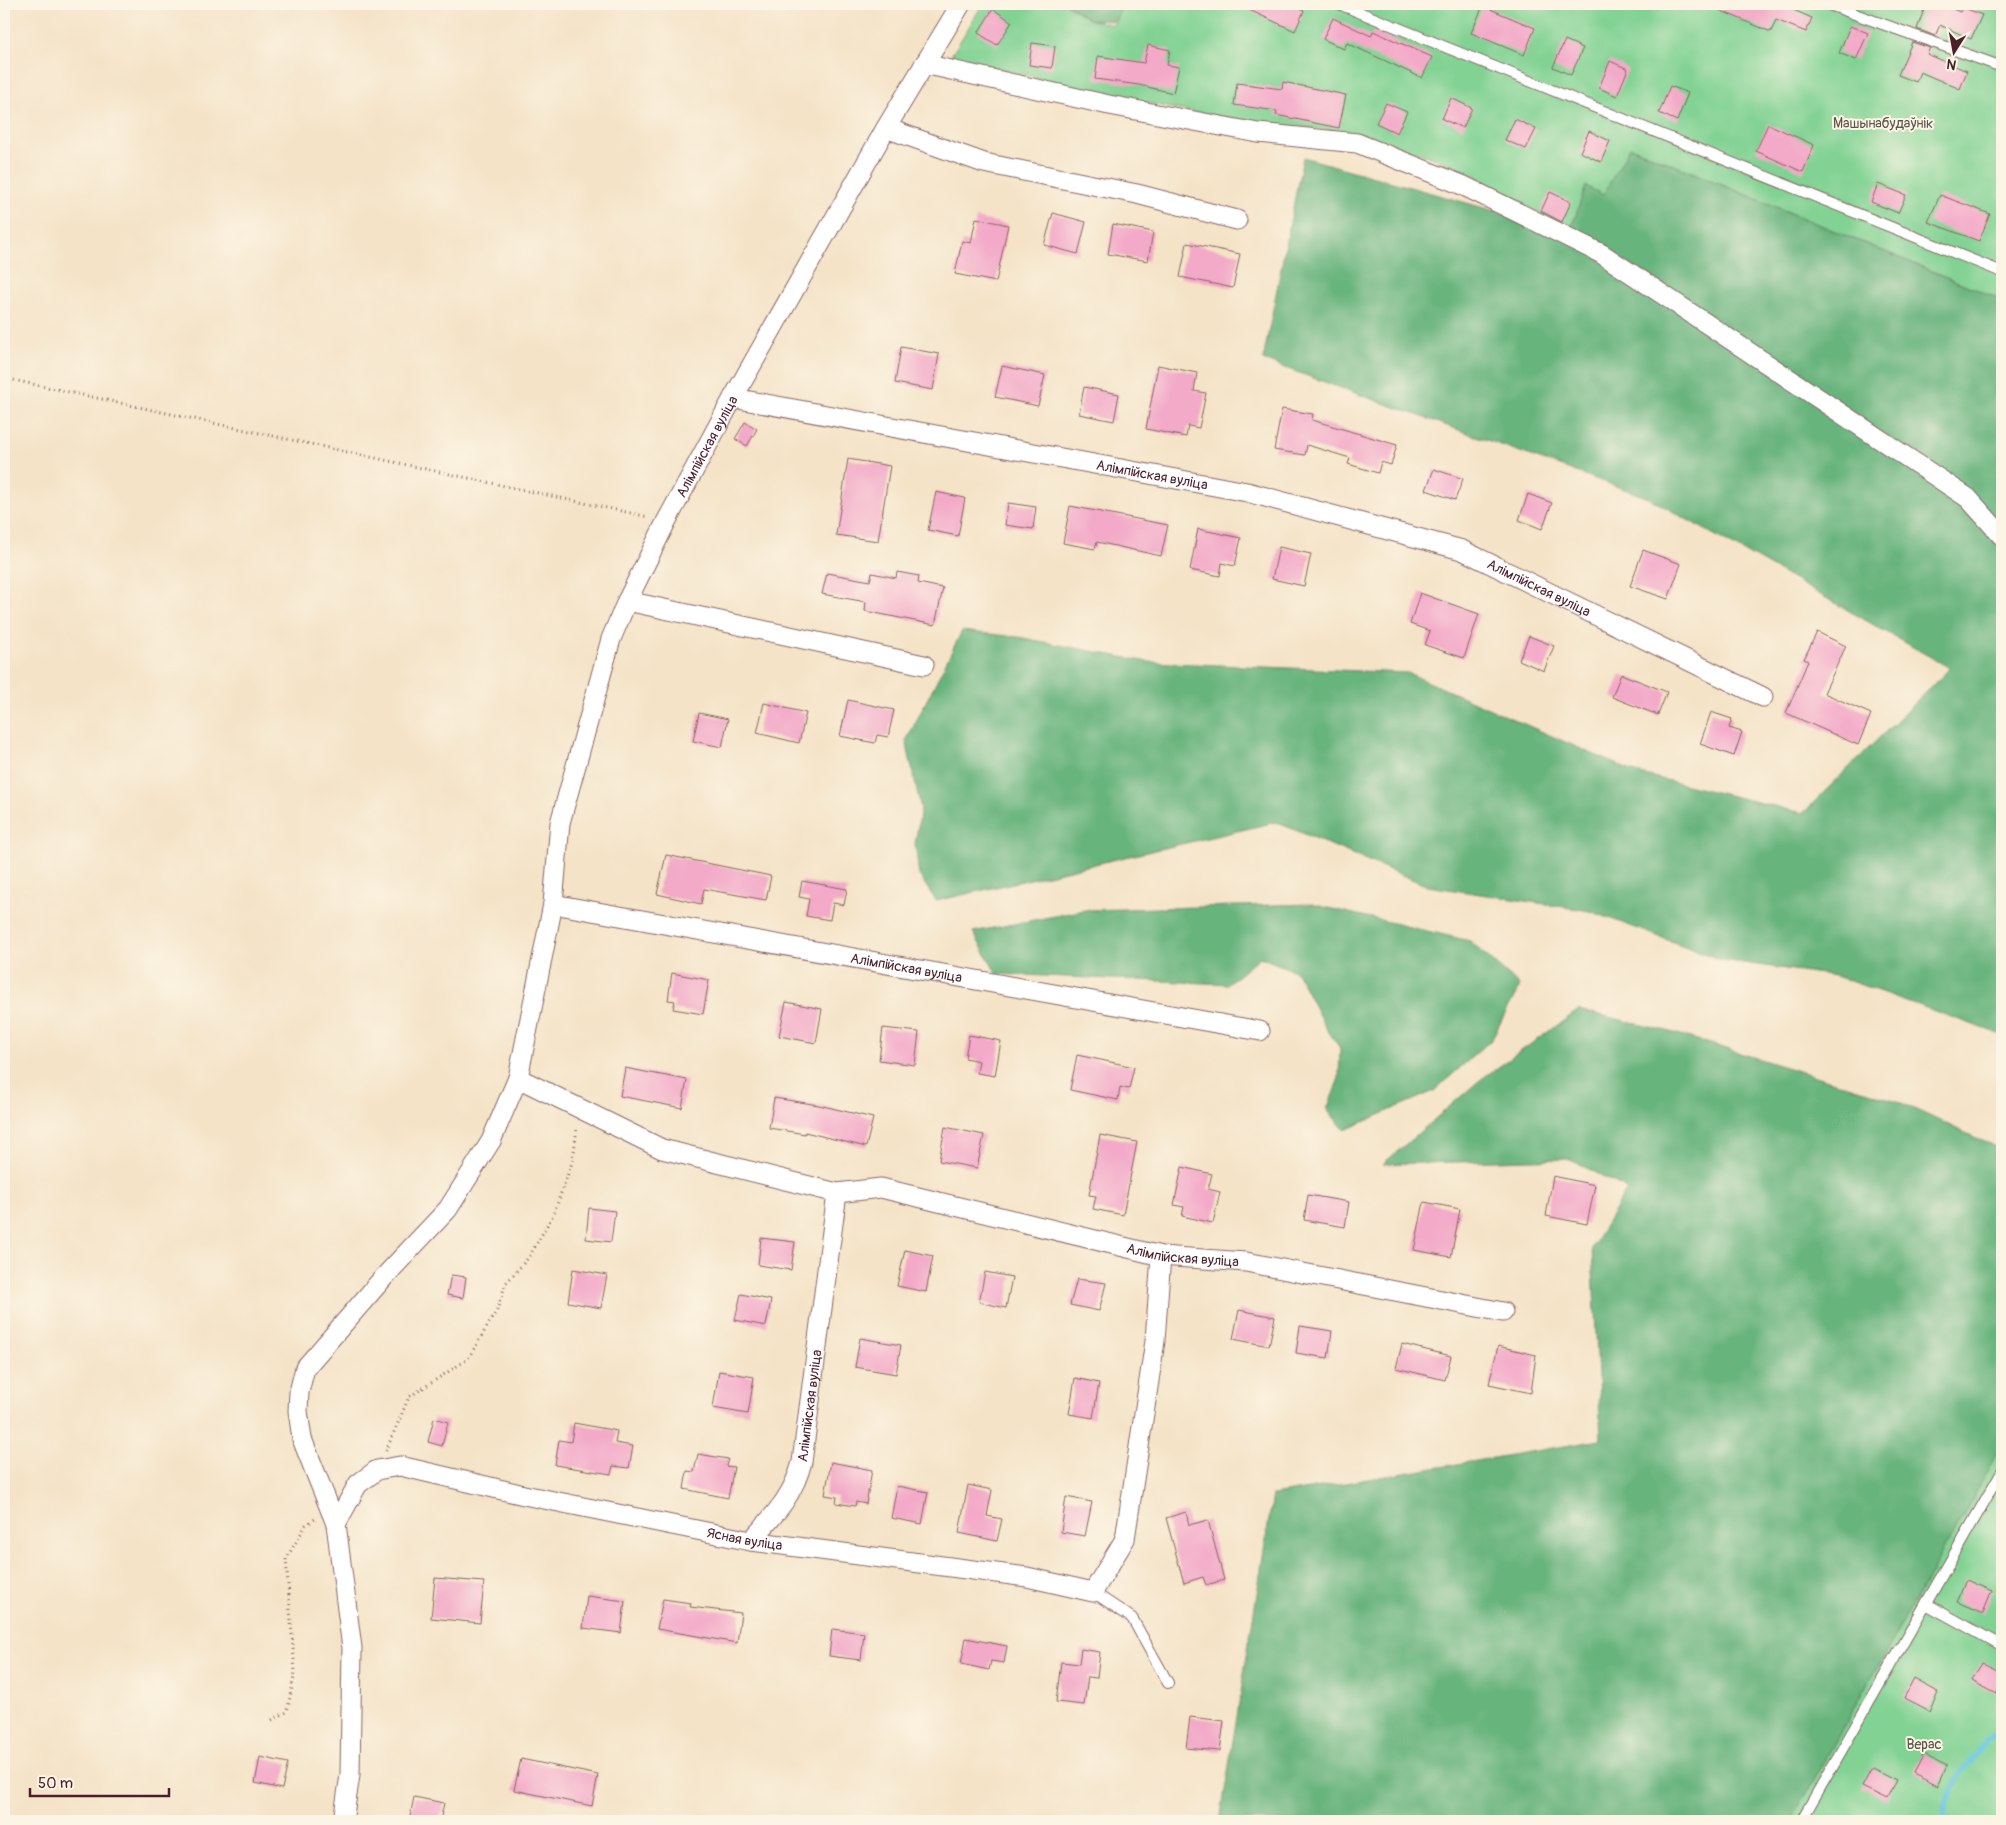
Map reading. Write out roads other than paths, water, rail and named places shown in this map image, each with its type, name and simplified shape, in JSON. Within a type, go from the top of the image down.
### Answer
[{"type":"street","points":[[733,398],[886,128],[961,4]]},
{"type":"street","points":[[924,64],[1109,105],[1258,133],[1357,142],[1462,184],[1602,254],[1968,498],[2002,536]]},
{"type":"street","points":[[886,128],[984,163],[1118,190],[1237,220]]},
{"type":"street","name":"Алімпійская вуліца","points":[[1503,1312],[1246,1262],[1161,1256],[881,1188],[836,1193],[662,1149],[518,1078],[553,904],[560,822],[611,639],[627,601],[667,520],[733,398],[1247,492],[1462,550],[1763,697]]},
{"type":"street","points":[[627,601],[924,665]]},
{"type":"street","name":"Алімпійская вуліца","points":[[553,904],[1260,1031]]},
{"type":"street","points":[[343,1821],[350,1775],[352,1648],[333,1516],[302,1439],[298,1411],[299,1392],[306,1368],[384,1277],[448,1209],[491,1141],[518,1078]]},
{"type":"street","name":"Алімпійская вуліца","points":[[750,1541],[786,1502],[797,1481],[802,1462],[836,1193]]},
{"type":"street","points":[[1094,1592],[1125,1538],[1156,1342],[1161,1256]]},
{"type":"street","name":"Ясная вуліца","points":[[333,1516],[358,1484],[376,1470],[400,1466],[524,1496],[750,1541],[1027,1577],[1094,1592]]},
{"type":"lane","points":[[1339,4],[2002,272]]},
{"type":"lane","points":[[1827,4],[2002,67]]},
{"type":"lane","points":[[1801,1821],[2002,1472]]},
{"type":"lane","points":[[1094,1592],[1132,1618],[1168,1683]]},
{"type":"lane","points":[[1926,1604],[2002,1646]]},
{"type":"waterway","points":[[1945,1821],[1951,1793],[1964,1768],[1982,1746],[2002,1727]]},
{"type":"park label","name":"Машынабудаўнік","points":[[1883,123]]},
{"type":"park label","name":"Верас","points":[[1924,1744]]}]
